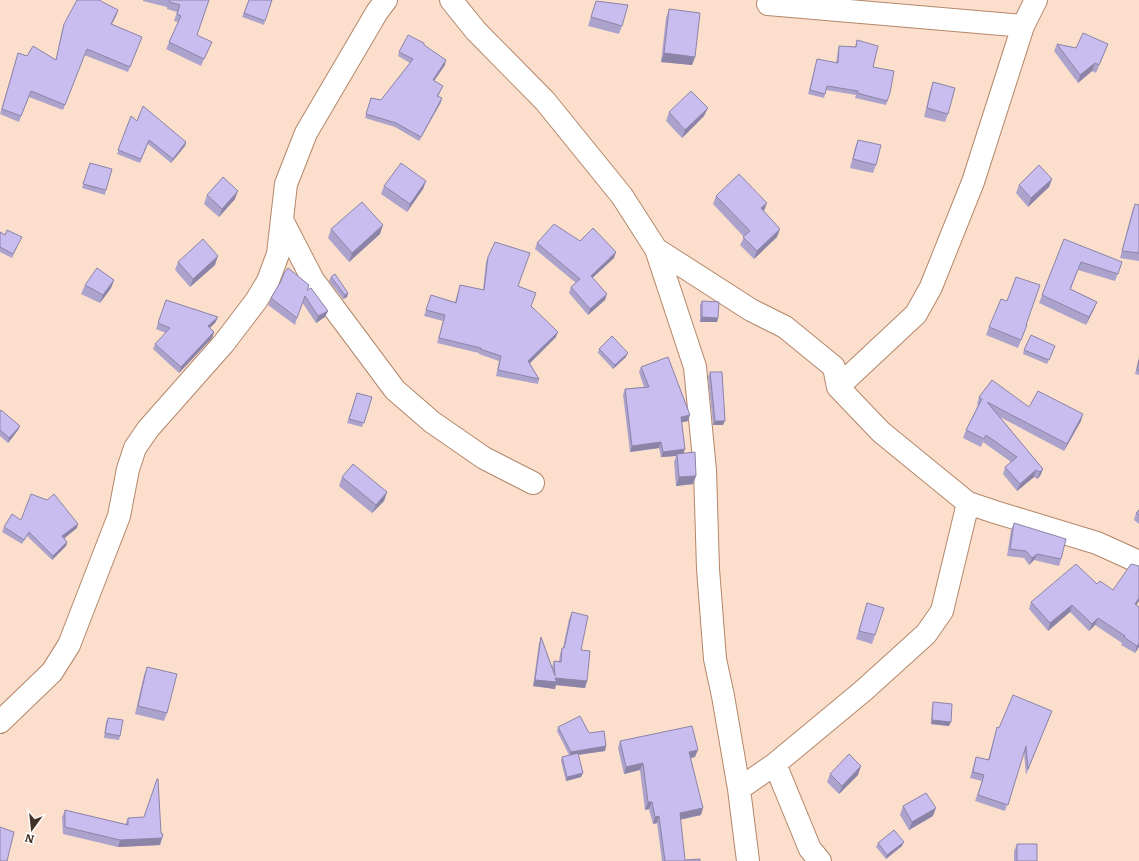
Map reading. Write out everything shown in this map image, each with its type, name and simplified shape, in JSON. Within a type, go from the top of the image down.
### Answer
[{"type":"street","points":[[0,722],[52,672],[69,645],[119,516],[128,469],[135,448],[148,429],[224,342],[256,301],[268,281],[278,254],[286,184],[306,133],[377,12],[386,0]]},
{"type":"street","points":[[451,0],[476,31],[550,107],[622,196],[656,248],[695,368],[704,470],[708,569],[715,659],[739,789],[748,861]]},
{"type":"street","points":[[838,387],[916,314],[931,287],[973,182],[1023,26],[1036,0]]},
{"type":"street","points":[[768,4],[1023,26]]},
{"type":"street","points":[[282,220],[313,280],[395,390],[432,422],[484,458],[533,483]]},
{"type":"street","points":[[656,248],[750,310],[785,327],[834,367],[838,387],[881,432],[968,503],[1097,543],[1139,562]]},
{"type":"street","points":[[739,789],[775,764],[863,691],[926,634],[942,611],[968,503]]},
{"type":"street","points":[[775,764],[810,849],[820,861]]},
{"type":"building","points":[[77,0],[99,0],[118,10],[111,24],[142,37],[130,67],[87,49],[65,105],[31,91],[21,116],[2,109],[18,53],[27,56],[33,46],[56,60],[64,24]]},
{"type":"building","points":[[170,0],[209,0],[197,35],[212,42],[204,59],[169,42],[181,16],[177,14],[180,5],[169,2]]},
{"type":"building","points":[[249,0],[272,0],[265,21],[244,13]]},
{"type":"building","points":[[596,1],[628,5],[622,26],[591,17]]},
{"type":"building","points":[[669,9],[700,13],[695,57],[664,53]]},
{"type":"building","points":[[1083,33],[1108,44],[1099,65],[1095,63],[1080,75],[1057,44],[1076,48]]},
{"type":"building","points":[[408,35],[424,43],[424,45],[446,60],[433,80],[443,86],[437,96],[442,98],[421,137],[396,123],[366,114],[371,98],[381,100],[413,59],[399,52]]},
{"type":"building","points":[[857,40],[878,46],[873,67],[894,71],[887,101],[857,93],[858,91],[827,86],[825,94],[810,90],[817,59],[838,63],[839,46],[856,47]]},
{"type":"building","points":[[933,82],[955,88],[948,114],[927,108]]},
{"type":"building","points":[[691,91],[708,108],[685,130],[669,112]]},
{"type":"building","points":[[143,106],[186,142],[173,159],[149,140],[141,159],[118,150],[131,116],[137,121]]},
{"type":"building","points":[[858,140],[881,145],[876,165],[853,159]]},
{"type":"building","points":[[90,163],[112,169],[106,190],[83,184]]},
{"type":"building","points":[[401,163],[426,181],[410,204],[384,186]]},
{"type":"building","points":[[1039,165],[1052,179],[1031,198],[1019,185]]},
{"type":"building","points":[[739,174],[767,203],[761,208],[780,229],[757,251],[743,237],[750,231],[716,196]]},
{"type":"building","points":[[223,177],[238,191],[222,209],[207,195]]},
{"type":"building","points":[[362,202],[383,225],[352,253],[331,229]]},
{"type":"building","points":[[1135,204],[1139,205],[1139,253],[1122,251]]},
{"type":"building","points":[[554,224],[580,241],[593,228],[616,252],[591,276],[607,294],[590,309],[571,287],[580,279],[537,243]]},
{"type":"building","points":[[7,230],[22,237],[13,254],[0,247],[0,232],[5,235]]},
{"type":"building","points":[[203,239],[218,256],[193,279],[178,262]]},
{"type":"building","points":[[1064,239],[1122,262],[1118,274],[1081,262],[1070,289],[1097,302],[1089,317],[1042,295]]},
{"type":"building","points":[[495,242],[530,253],[518,286],[536,293],[531,306],[558,332],[528,361],[539,379],[498,370],[501,356],[480,349],[481,348],[439,338],[445,315],[426,310],[431,295],[456,303],[460,285],[484,290],[488,257]]},
{"type":"building","points":[[97,268],[114,280],[103,295],[85,285]]},
{"type":"building","points":[[288,268],[309,285],[307,290],[311,288],[328,311],[318,316],[305,296],[297,318],[271,298]]},
{"type":"building","points":[[335,274],[348,293],[345,295],[331,277]]},
{"type":"building","points":[[1016,277],[1040,285],[1021,340],[989,327],[1001,299],[1007,301]]},
{"type":"building","points":[[166,300],[218,317],[208,326],[214,332],[181,367],[155,344],[170,328],[158,323]]},
{"type":"building","points":[[702,301],[719,302],[718,318],[702,317]]},
{"type":"building","points":[[1031,335],[1055,346],[1049,360],[1024,350]]},
{"type":"building","points":[[612,336],[628,353],[615,365],[599,349]]},
{"type":"building","points":[[668,357],[690,415],[681,417],[685,449],[663,452],[661,442],[632,446],[625,389],[649,387],[641,367]]},
{"type":"building","points":[[1139,360],[1139,371],[1137,370]]},
{"type":"building","points":[[710,372],[722,372],[725,421],[715,421]]},
{"type":"building","points":[[992,380],[1029,407],[1038,391],[1083,414],[1067,444],[987,402],[1043,469],[1040,472],[1036,470],[1020,484],[1005,467],[1017,457],[986,435],[984,439],[966,430],[982,399],[979,397]]},
{"type":"building","points":[[357,393],[372,397],[364,423],[349,419]]},
{"type":"building","points":[[1,410],[20,426],[9,438],[0,430]]},
{"type":"building","points":[[695,452],[696,476],[679,477],[677,454]]},
{"type":"building","points":[[353,464],[387,492],[376,505],[342,477]]},
{"type":"building","points":[[31,494],[47,500],[54,494],[78,524],[62,536],[67,542],[53,556],[29,532],[24,540],[4,527],[12,514],[21,520]]},
{"type":"building","points":[[1014,523],[1066,539],[1061,559],[1037,554],[1032,558],[1026,551],[1010,549]]},
{"type":"building","points":[[1076,564],[1097,584],[1100,581],[1113,590],[1131,564],[1139,566],[1139,598],[1135,604],[1139,607],[1139,643],[1137,646],[1098,618],[1092,624],[1072,605],[1050,623],[1031,602]]},
{"type":"building","points":[[867,603],[884,608],[875,635],[859,631]]},
{"type":"building","points":[[572,612],[588,616],[581,650],[590,651],[587,681],[555,678],[557,682],[535,680],[541,637],[555,676],[554,661],[561,662],[562,648],[564,648]]},
{"type":"building","points":[[147,667],[177,674],[167,713],[138,706]]},
{"type":"building","points":[[1013,695],[1052,711],[1028,769],[1026,746],[1008,805],[978,795],[984,775],[973,772],[976,757],[989,760],[997,727],[999,728]]},
{"type":"building","points":[[933,702],[952,704],[951,722],[932,720]]},
{"type":"building","points":[[580,716],[589,733],[604,731],[606,746],[571,752],[558,727]]},
{"type":"building","points":[[108,718],[123,720],[120,736],[105,733]]},
{"type":"building","points":[[692,726],[698,750],[689,752],[703,808],[680,813],[685,860],[700,859],[700,861],[665,861],[659,816],[655,817],[652,802],[648,802],[643,763],[626,767],[620,741]]},
{"type":"building","points":[[578,753],[583,773],[567,777],[562,757]]},
{"type":"building","points":[[849,754],[861,766],[842,786],[830,774]]},
{"type":"building","points":[[157,779],[161,833],[163,834],[162,838],[120,840],[65,827],[65,810],[128,825],[128,818],[144,817]]},
{"type":"building","points":[[926,793],[936,808],[912,822],[903,806]]},
{"type":"building","points":[[0,827],[14,832],[7,861],[0,861]]},
{"type":"building","points":[[894,830],[904,842],[887,855],[878,843]]},
{"type":"building","points":[[1017,844],[1037,844],[1037,861],[1017,861]]}]
